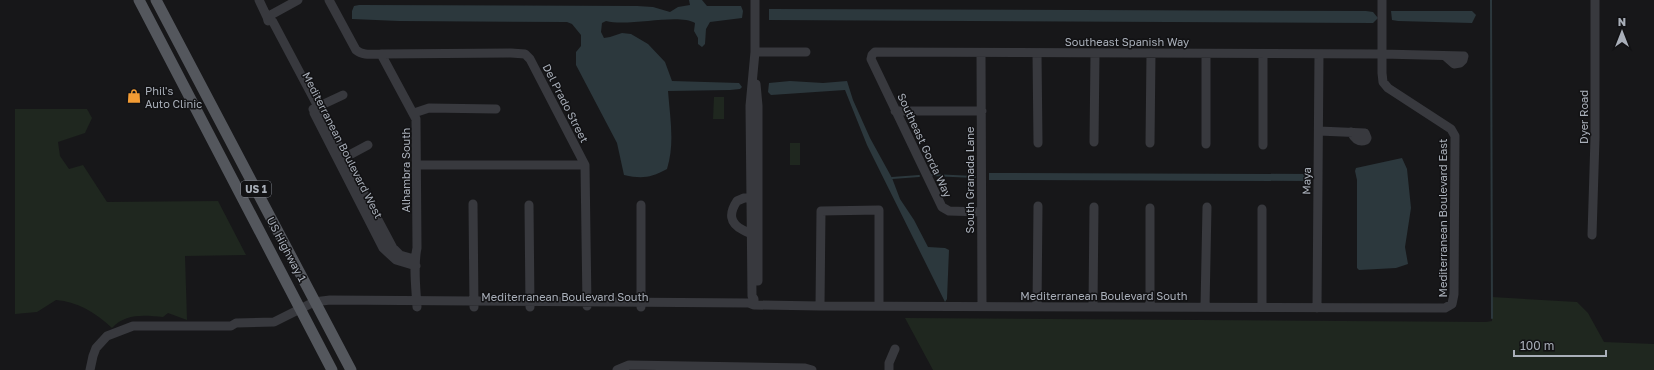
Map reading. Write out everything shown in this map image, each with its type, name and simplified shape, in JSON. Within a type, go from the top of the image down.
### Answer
[{"type":"main road","name":"US Highway 1","points":[[139,0],[332,370]]},
{"type":"main road","name":"US Highway 1","points":[[156,0],[351,370]]},
{"type":"street","name":"Mediterranean Boulevard West","points":[[259,0],[267,17],[273,22],[341,159],[393,248],[400,255],[414,263]]},
{"type":"street","points":[[267,17],[298,0]]},
{"type":"street","points":[[329,0],[356,50],[364,54],[381,54]]},
{"type":"street","points":[[754,302],[758,296],[754,197],[758,106],[755,66],[755,0]]},
{"type":"street","name":"Mediterranean Boulevard East","points":[[1382,0],[1382,72],[1386,86],[1447,126],[1454,132],[1455,136],[1454,294],[1452,304]]},
{"type":"street","name":"Dyer Road","points":[[1592,235],[1596,138],[1595,0]]},
{"type":"street","points":[[755,52],[806,52]]},
{"type":"street","name":"Del Prado Street","points":[[381,54],[511,53],[525,54],[530,59],[585,165],[587,305]]},
{"type":"street","name":"Southeast Spanish Way","points":[[869,53],[1382,54],[1445,56]]},
{"type":"street","name":"Southeast Gorda Way","points":[[869,53],[942,208],[949,211],[981,212]]},
{"type":"street","name":"South Granada Lane","points":[[981,53],[982,306]]},
{"type":"street","points":[[1037,53],[1038,143]]},
{"type":"street","points":[[1150,143],[1151,53]]},
{"type":"street","name":"Alhambra South","points":[[381,54],[414,113],[418,128],[417,248],[414,263],[413,304]]},
{"type":"street","points":[[1094,142],[1095,54]]},
{"type":"street","points":[[1206,54],[1206,144]]},
{"type":"street","points":[[1263,54],[1263,145]]},
{"type":"street","name":"Maya","points":[[1317,308],[1319,54]]},
{"type":"street","points":[[315,108],[343,96]]},
{"type":"street","points":[[414,113],[429,108],[496,109]]},
{"type":"street","points":[[895,111],[982,111]]},
{"type":"street","points":[[1319,131],[1351,132]]},
{"type":"street","points":[[341,159],[368,145]]},
{"type":"street","points":[[418,165],[585,165]]},
{"type":"street","points":[[754,197],[737,201],[734,206],[732,218],[736,226],[755,234]]},
{"type":"street","points":[[473,204],[474,304]]},
{"type":"street","points":[[529,204],[530,305]]},
{"type":"street","points":[[641,205],[641,305]]},
{"type":"street","points":[[1037,306],[1038,206]]},
{"type":"street","points":[[1093,306],[1094,207]]},
{"type":"street","points":[[1206,307],[1207,207]]},
{"type":"street","points":[[1150,208],[1150,307]]},
{"type":"street","points":[[1262,209],[1262,307]]},
{"type":"street","points":[[820,306],[821,211],[879,210],[879,305]]},
{"type":"street","name":"Mediterranean Boulevard South","points":[[90,370],[96,348],[107,336],[133,326],[231,326],[236,323],[250,326],[274,322],[316,304],[641,305],[754,302],[820,306],[879,305],[1317,308],[1445,308],[1452,304]]},
{"type":"street","points":[[889,370],[889,363],[895,349]]},
{"type":"street","points":[[617,370],[629,365],[683,368],[805,368],[812,370]]},
{"type":"shaded area","points":[[689,0],[702,0],[707,6],[741,6],[743,11],[742,18],[710,22],[706,29],[705,44],[702,47],[698,44],[698,38],[694,31],[695,23],[687,20],[677,19],[627,22],[606,21],[602,23],[601,32],[604,38],[622,33],[631,34],[648,44],[665,62],[672,81],[739,83],[742,87],[740,89],[730,90],[668,91],[671,121],[671,150],[667,169],[646,177],[624,175],[617,143],[576,65],[576,52],[581,46],[581,35],[572,24],[567,22],[399,21],[352,19],[352,11],[354,6],[359,5],[637,6],[653,7],[670,12],[678,7],[690,5]]},
{"type":"shaded area","points":[[769,9],[1366,11],[1373,12],[1378,18],[1373,23],[769,20]]},
{"type":"shaded area","points":[[1391,11],[1472,11],[1476,15],[1472,23],[1398,21],[1392,20]]},
{"type":"shaded area","points":[[790,81],[823,83],[847,81],[853,100],[870,138],[892,178],[900,199],[914,220],[928,247],[945,248],[949,250],[947,299],[945,302],[867,145],[845,90],[771,95],[768,92],[769,83]]},
{"type":"shaded area","points":[[714,97],[724,97],[724,119],[713,119]]},
{"type":"shaded area","points":[[15,109],[87,109],[92,118],[85,133],[58,142],[60,156],[69,169],[83,165],[107,202],[218,201],[246,255],[185,256],[187,320],[168,313],[163,317],[136,316],[129,317],[117,323],[112,328],[99,317],[86,309],[72,303],[56,300],[37,312],[15,314]]},
{"type":"shaded area","points":[[790,143],[800,143],[800,165],[790,165]]},
{"type":"shaded area","points":[[1402,158],[1407,169],[1411,208],[1405,247],[1408,264],[1396,268],[1359,270],[1357,268],[1356,168]]},
{"type":"shaded area","points":[[989,173],[1311,174],[1312,181],[989,180]]},
{"type":"shaded area","points":[[1492,297],[1577,302],[1588,313],[1604,342],[1654,344],[1654,370],[933,370],[905,318],[1486,322],[1492,321]]},
{"type":"waterway","points":[[1491,0],[1492,318]]},
{"type":"waterway","points":[[931,175],[975,177]]},
{"type":"waterway","points":[[892,178],[919,176]]},
{"type":"place","name":"Phil's Auto Clinic","points":[[134,96]]}]
